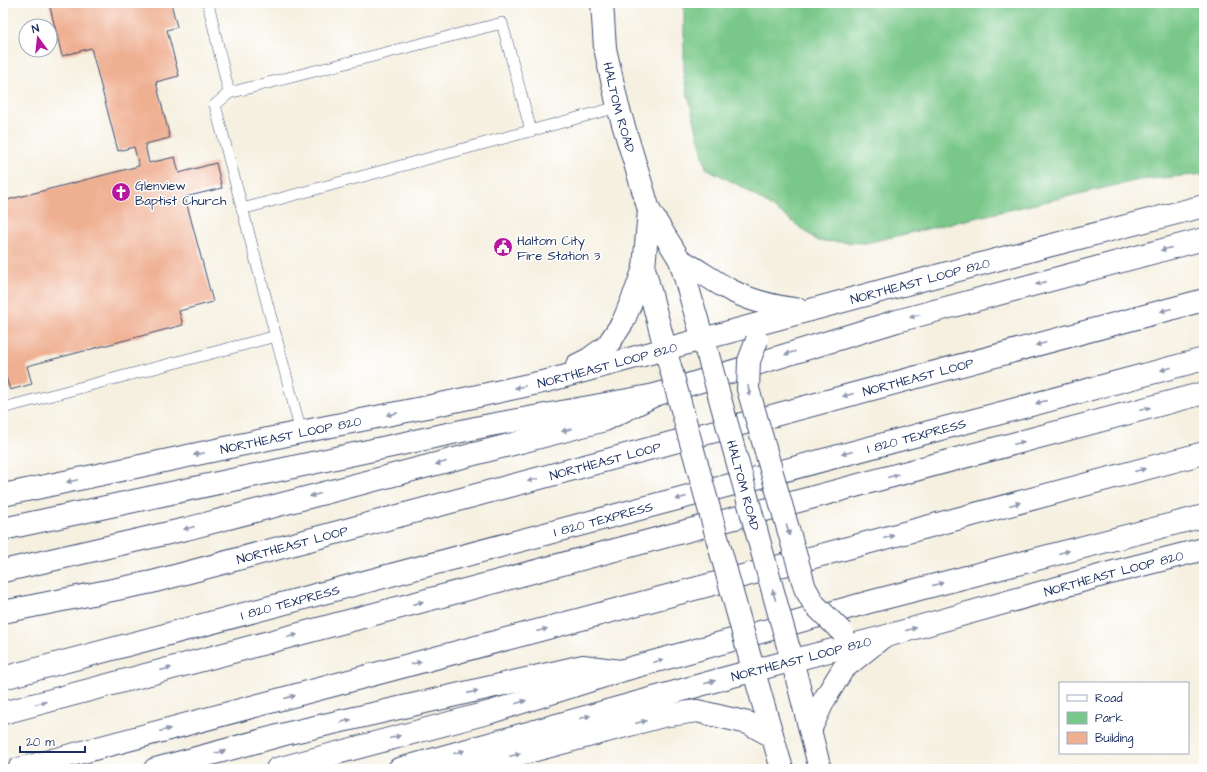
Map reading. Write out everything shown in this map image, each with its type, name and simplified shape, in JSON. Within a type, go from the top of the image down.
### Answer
[{"type":"main road","name":"HALTOM ROAD","points":[[602,3],[605,48],[618,107],[649,210],[680,260],[706,347],[820,769]]},
{"type":"main road","name":"NORTHEAST LOOP 820","points":[[3,495],[546,381],[668,358],[706,347],[778,319],[1044,247],[1204,206]]},
{"type":"main road","name":"HALTOM ROAD","points":[[649,210],[644,268],[751,664],[782,769]]},
{"type":"main road","points":[[3,529],[477,428],[655,395],[897,321],[1204,239]]},
{"type":"main road","points":[[680,260],[693,266],[732,291],[754,301],[778,307],[809,311]]},
{"type":"main road","points":[[546,381],[589,359],[607,346],[623,322],[644,268]]},
{"type":"main road","name":"NORTHEAST LOOP","points":[[3,612],[152,582],[1204,300]]},
{"type":"main road","points":[[778,319],[757,340],[749,361],[748,389],[805,588],[814,604],[842,632],[883,637]]},
{"type":"main road","name":"I 820 TEXPRESS","points":[[3,678],[1204,359]]},
{"type":"main road","points":[[3,713],[1204,393]]},
{"type":"main road","points":[[3,571],[186,529],[605,420],[655,395]]},
{"type":"main road","points":[[19,769],[1204,453]]},
{"type":"main road","points":[[277,769],[491,712],[620,671],[873,601],[1204,516]]},
{"type":"main road","name":"NORTHEAST LOOP 820","points":[[407,768],[751,664],[790,654],[883,637],[1110,573],[1204,549]]},
{"type":"main road","points":[[810,730],[824,700],[843,669],[883,637]]},
{"type":"main road","points":[[155,769],[289,733],[475,692],[583,666],[620,671]]},
{"type":"main road","points":[[464,769],[663,716],[697,711],[748,723],[772,736]]},
{"type":"lane","points":[[208,3],[229,93]]},
{"type":"lane","points":[[301,432],[215,105],[229,93],[502,23],[531,131]]},
{"type":"lane","points":[[242,209],[618,107]]},
{"type":"lane","points":[[3,408],[276,336]]},
{"type":"green space","points":[[684,3],[1204,3],[1204,174],[1139,180],[866,243],[818,241],[744,188],[706,168],[684,79]]},
{"type":"building","name":"Glenview Baptist Church","points":[[49,3],[171,3],[177,27],[167,30],[179,76],[156,82],[170,138],[145,144],[149,163],[175,157],[179,173],[216,163],[222,188],[185,197],[213,302],[179,311],[183,325],[27,366],[32,384],[10,390],[5,374],[3,375],[3,201],[139,166],[134,147],[118,151],[91,48],[62,56],[58,40],[58,18],[53,18]]},
{"type":"place","name":"Glenview Baptist Church","points":[[121,192]]},
{"type":"place","name":"Haltom City Fire Station 3","points":[[503,247]]}]
